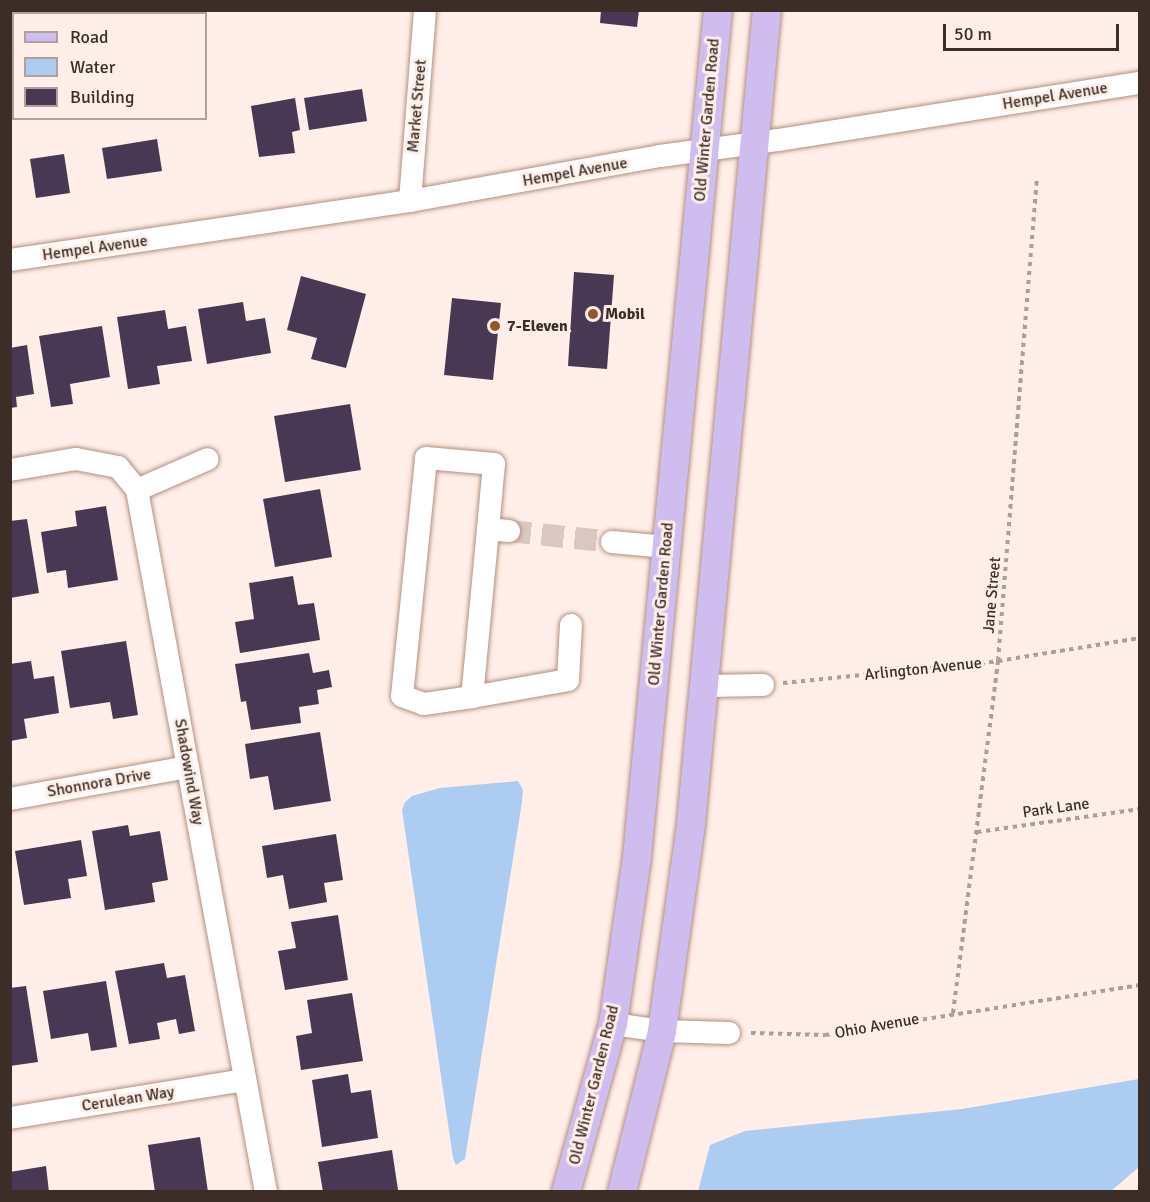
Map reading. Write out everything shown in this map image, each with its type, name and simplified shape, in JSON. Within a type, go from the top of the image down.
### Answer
[{"type":"main road","name":"Old Winter Garden Road","points":[[567,1191],[613,1024],[637,857],[718,10]]},
{"type":"main road","points":[[622,1191],[662,1031],[691,824],[767,10]]},
{"type":"street","name":"Market Street","points":[[410,201],[425,10]]},
{"type":"street","name":"Hempel Avenue","points":[[10,260],[410,201],[705,149],[1140,83]]},
{"type":"street","points":[[472,696],[499,530],[494,464],[426,458],[402,696],[424,704],[472,696],[568,680],[571,625]]},
{"type":"street","name":"Shadowind Way","points":[[10,470],[76,459],[118,467],[137,490],[266,1191]]},
{"type":"street","points":[[137,490],[208,459]]},
{"type":"street","points":[[612,542],[667,547]]},
{"type":"street","points":[[705,686],[763,685]]},
{"type":"street","name":"Shonnora Drive","points":[[10,799],[188,767]]},
{"type":"street","points":[[613,1024],[662,1031],[729,1033]]},
{"type":"street","name":"Cerulean Way","points":[[10,1118],[245,1080]]},
{"type":"path","name":"Jane Street","points":[[953,1013],[998,661],[1037,178]]},
{"type":"path","name":"Arlington Avenue","points":[[763,685],[998,661],[1140,638]]},
{"type":"path","name":"Park Lane","points":[[977,832],[1140,808]]},
{"type":"path","name":"Ohio Avenue","points":[[729,1033],[825,1035],[1140,985]]},
{"type":"water","points":[[518,781],[523,790],[522,802],[465,1159],[456,1165],[453,1158],[402,810],[405,802],[412,796],[440,788]]},
{"type":"water","points":[[1139,1079],[1139,1167],[1111,1191],[698,1191],[710,1145],[745,1131],[962,1109]]},
{"type":"building","points":[[133,10],[164,10],[164,12],[133,12]]},
{"type":"building","points":[[601,10],[639,10],[637,27],[600,23]]},
{"type":"building","points":[[362,89],[367,121],[309,130],[304,98]]},
{"type":"building","points":[[295,98],[300,130],[292,132],[295,153],[259,157],[251,106]]},
{"type":"building","points":[[157,139],[162,171],[107,179],[102,148]]},
{"type":"building","points":[[64,154],[70,193],[36,198],[30,159]]},
{"type":"building","points":[[574,272],[614,275],[607,369],[568,366]]},
{"type":"building","points":[[301,276],[366,294],[346,368],[311,359],[317,338],[287,330]]},
{"type":"building","points":[[452,298],[501,303],[493,380],[444,375]]},
{"type":"building","points":[[243,302],[246,321],[265,318],[271,353],[207,364],[198,309]]},
{"type":"building","points":[[165,310],[168,329],[186,326],[192,361],[157,366],[160,384],[128,389],[117,317]]},
{"type":"building","points":[[102,326],[110,377],[70,384],[73,404],[51,407],[39,336]]},
{"type":"building","points":[[27,345],[34,394],[16,397],[17,407],[10,408],[10,348]]},
{"type":"building","points":[[350,404],[361,470],[285,482],[274,416]]},
{"type":"building","points":[[320,489],[332,557],[275,567],[263,499]]},
{"type":"building","points":[[106,506],[118,580],[68,588],[66,570],[47,573],[41,532],[77,526],[75,511]]},
{"type":"building","points":[[27,519],[39,593],[10,598],[10,521]]},
{"type":"building","points":[[293,576],[298,605],[314,603],[320,640],[240,653],[235,622],[254,619],[249,583]]},
{"type":"building","points":[[126,641],[138,715],[113,719],[110,702],[70,708],[61,651]]},
{"type":"building","points":[[309,653],[313,673],[329,670],[332,687],[317,690],[319,704],[299,707],[301,723],[251,730],[246,701],[241,702],[235,664]]},
{"type":"building","points":[[31,661],[34,679],[54,676],[59,713],[24,719],[27,738],[10,741],[10,664]]},
{"type":"building","points":[[320,732],[331,801],[274,810],[268,776],[250,779],[245,744]]},
{"type":"building","points":[[128,825],[130,836],[160,831],[168,880],[152,883],[155,902],[105,910],[92,831]]},
{"type":"building","points":[[336,834],[343,880],[324,883],[327,902],[289,909],[283,875],[267,878],[262,846]]},
{"type":"building","points":[[81,840],[87,876],[68,879],[71,898],[24,905],[15,851]]},
{"type":"building","points":[[338,915],[348,980],[285,990],[278,951],[296,948],[291,922]]},
{"type":"building","points":[[164,963],[167,978],[185,975],[195,1031],[179,1034],[176,1019],[157,1023],[160,1039],[129,1044],[115,971]]},
{"type":"building","points":[[106,981],[117,1047],[91,1051],[88,1033],[51,1039],[43,991]]},
{"type":"building","points":[[26,986],[38,1062],[10,1066],[10,988]]},
{"type":"building","points":[[352,993],[363,1061],[301,1070],[296,1036],[312,1033],[307,1000]]},
{"type":"building","points":[[348,1074],[351,1093],[371,1090],[378,1138],[322,1147],[312,1080]]},
{"type":"building","points":[[200,1137],[208,1192],[155,1192],[148,1145]]},
{"type":"building","points":[[392,1150],[398,1190],[323,1192],[318,1162]]},
{"type":"building","points":[[46,1166],[49,1192],[10,1192],[10,1172]]},
{"type":"tunnel","points":[[509,531],[612,542]]},
{"type":"place","name":"Mobil","points":[[593,314]]},
{"type":"place","name":"7-Eleven","points":[[495,326]]}]
